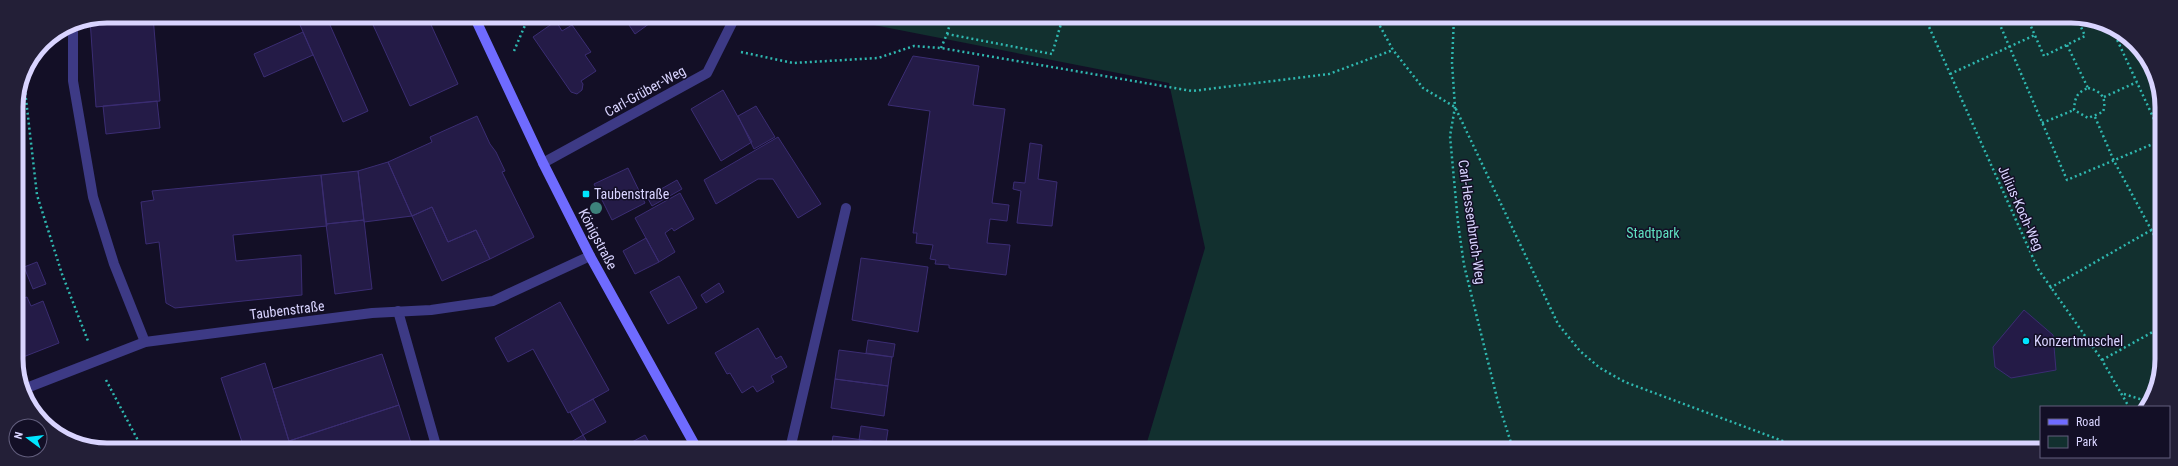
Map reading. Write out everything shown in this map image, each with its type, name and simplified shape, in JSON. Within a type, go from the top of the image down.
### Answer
[{"type":"main road","name":"Königstraße","points":[[477,23],[542,163],[590,256],[694,443]]},
{"type":"street","name":"Carl-Grüber-Weg","points":[[542,163],[707,73],[721,48],[732,23]]},
{"type":"street","points":[[73,30],[73,81],[93,197],[114,264],[145,342]]},
{"type":"street","points":[[791,443],[846,208]]},
{"type":"street","name":"Taubenstraße","points":[[28,388],[145,342],[372,313],[463,306],[493,301],[590,256]]},
{"type":"street","points":[[398,312],[435,443]]},
{"type":"path","points":[[503,79],[525,23]]},
{"type":"path","points":[[941,48],[950,23]]},
{"type":"path","points":[[947,34],[1052,54],[1061,23]]},
{"type":"path","points":[[1378,23],[1393,50],[1423,88],[1455,107],[1558,324],[1580,351],[1600,368],[1625,382],[1788,443]]},
{"type":"path","name":"Carl-Hessenbruch-Weg","points":[[1454,23],[1452,63],[1455,107],[1450,136],[1464,265],[1498,402],[1511,443]]},
{"type":"path","name":"Julius-Koch-Weg","points":[[1927,23],[2038,269],[2102,360],[2129,406]]},
{"type":"path","points":[[1999,23],[2067,180],[2155,143]]},
{"type":"path","points":[[2029,23],[2044,56],[2086,36],[2081,24]]},
{"type":"path","points":[[1950,74],[2035,35]]},
{"type":"path","points":[[2115,35],[2155,119]]},
{"type":"path","points":[[2068,45],[2088,88]]},
{"type":"path","points":[[721,48],[793,63],[878,58],[914,46],[941,48],[1192,91],[1329,74],[1393,50]]},
{"type":"path","points":[[2104,97],[2137,82]]},
{"type":"path","points":[[2088,88],[2093,89],[2104,97],[2106,104],[2103,112],[2095,117],[2088,118],[2074,110],[2075,100],[2079,92],[2088,88]]},
{"type":"path","points":[[25,91],[37,195],[62,274],[96,362],[139,443]]},
{"type":"path","points":[[2042,123],[2074,110]]},
{"type":"path","points":[[2095,117],[2114,161],[2155,238]]},
{"type":"path","points":[[2050,288],[2155,229]]},
{"type":"path","points":[[2102,360],[2155,331]]},
{"type":"path","points":[[2123,394],[2144,400]]},
{"type":"green space","name":"Stadtpark","points":[[864,23],[2071,23],[2098,27],[2122,40],[2141,60],[2151,80],[2154,96],[2155,359],[2151,386],[2141,406],[2040,406],[2040,443],[1147,443],[1205,248],[1169,83]]},
{"type":"building","points":[[102,23],[154,23],[160,101],[96,107],[90,25]]},
{"type":"building","points":[[299,23],[329,23],[368,111],[343,122]]},
{"type":"building","points":[[372,23],[430,23],[458,84],[410,106]]},
{"type":"building","points":[[553,23],[557,23],[562,31],[572,25],[591,52],[585,55],[596,71],[581,81],[583,84],[582,90],[577,94],[571,92],[533,37]]},
{"type":"building","points":[[628,23],[650,23],[635,34]]},
{"type":"building","points":[[303,32],[313,55],[264,77],[254,54]]},
{"type":"building","points":[[913,56],[979,66],[973,105],[1005,109],[992,203],[1009,205],[1007,221],[990,219],[987,243],[1010,245],[1006,275],[949,268],[949,265],[935,264],[936,260],[930,259],[933,245],[916,243],[917,233],[913,233],[930,111],[888,105]]},
{"type":"building","points":[[723,90],[752,142],[721,161],[691,109]]},
{"type":"building","points":[[157,101],[160,128],[106,134],[103,106]]},
{"type":"building","points":[[756,106],[775,137],[754,149],[738,116]]},
{"type":"building","points":[[477,116],[505,171],[502,172],[534,237],[490,259],[476,230],[448,242],[432,207],[412,216],[388,162],[432,142],[430,137]]},
{"type":"building","points":[[778,137],[821,204],[798,218],[773,179],[758,179],[716,204],[704,180]]},
{"type":"building","points":[[1030,143],[1042,145],[1038,179],[1057,182],[1052,226],[1017,223],[1021,191],[1013,189],[1014,182],[1025,183]]},
{"type":"building","points":[[388,162],[412,216],[364,222],[358,171]]},
{"type":"building","points":[[628,168],[645,203],[612,220],[594,184]]},
{"type":"building","points":[[358,171],[364,220],[326,224],[321,175]]},
{"type":"building","points":[[321,175],[327,226],[233,235],[236,261],[301,255],[302,295],[175,308],[166,303],[159,242],[146,244],[141,202],[154,200],[152,191]]},
{"type":"building","points":[[677,180],[682,189],[652,206],[647,197]]},
{"type":"building","points":[[680,193],[694,219],[674,231],[672,228],[665,233],[675,252],[659,262],[635,218]]},
{"type":"building","points":[[432,207],[448,242],[476,230],[490,259],[442,281],[412,216]]},
{"type":"building","points":[[364,220],[372,289],[335,294],[326,224]]},
{"type":"building","points":[[646,238],[659,262],[635,274],[623,251]]},
{"type":"building","points":[[861,258],[928,267],[918,332],[852,320]]},
{"type":"building","points":[[37,262],[46,284],[33,289],[24,267]]},
{"type":"building","points":[[679,276],[697,308],[668,324],[650,292]]},
{"type":"building","points":[[719,283],[724,292],[706,303],[701,295]]},
{"type":"building","points":[[27,297],[31,306],[43,301],[59,343],[23,357],[23,298]]},
{"type":"building","points":[[560,302],[609,390],[568,413],[533,349],[508,362],[495,338]]},
{"type":"building","name":"Konzertmuschel","points":[[2024,310],[2053,335],[2056,370],[2011,378],[1995,367],[1993,347]]},
{"type":"building","points":[[758,328],[776,359],[781,356],[787,367],[771,376],[774,382],[757,392],[753,386],[742,393],[730,373],[727,374],[715,353]]},
{"type":"building","points":[[868,340],[895,344],[893,357],[866,353]]},
{"type":"building","points":[[839,350],[892,357],[888,386],[835,379]]},
{"type":"building","points":[[382,354],[399,405],[289,441],[273,389]]},
{"type":"building","points":[[265,363],[289,443],[242,443],[221,378]]},
{"type":"building","points":[[835,379],[888,386],[884,416],[831,408]]},
{"type":"building","points":[[593,399],[606,422],[583,435],[570,412]]},
{"type":"building","points":[[399,405],[411,443],[290,443],[289,441]]},
{"type":"building","points":[[861,426],[888,430],[886,443],[859,440]]},
{"type":"building","points":[[583,435],[588,443],[569,443]]},
{"type":"building","points":[[645,435],[650,443],[630,443]]},
{"type":"building","points":[[833,436],[886,443],[832,443]]},
{"type":"place","name":"Taubenstraße","points":[[586,194]]},
{"type":"place","name":"Konzertmuschel","points":[[2026,341]]}]
